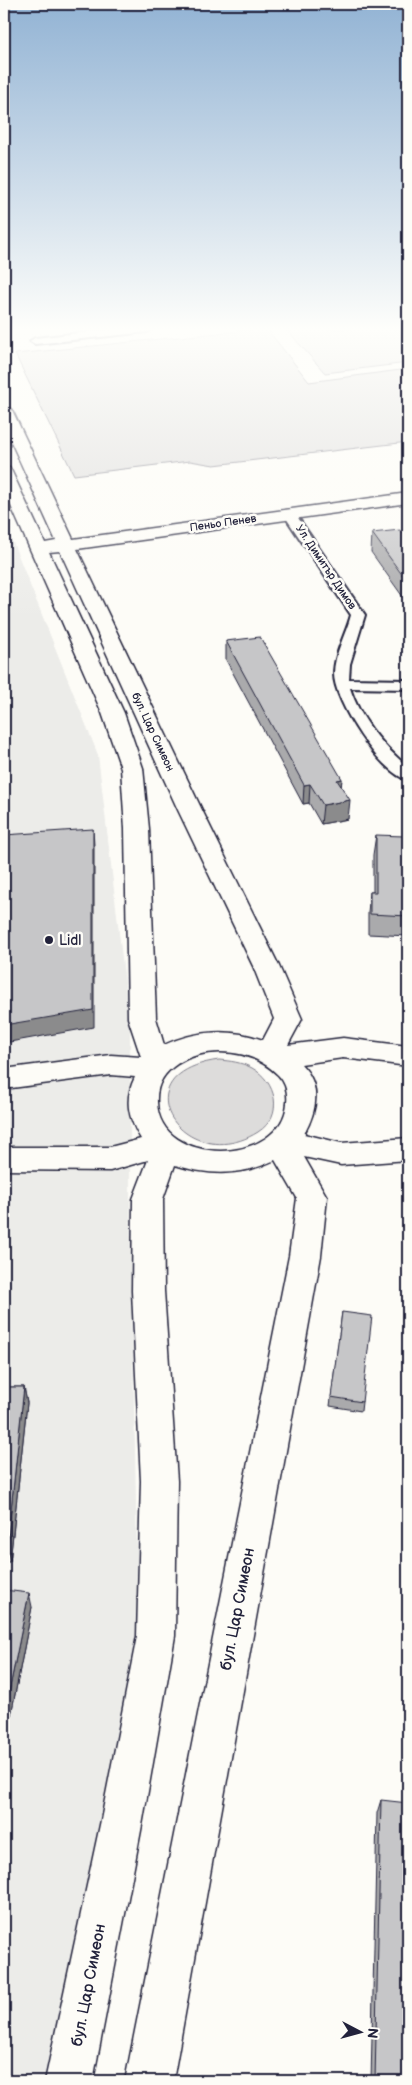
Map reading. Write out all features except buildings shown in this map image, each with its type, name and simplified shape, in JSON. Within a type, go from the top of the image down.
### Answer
[{"type":"main road","name":"бул. Цар Симеон","points":[[12,426],[182,794],[266,966],[288,1019],[273,1055]]},
{"type":"main road","points":[[4,472],[113,714],[132,768],[137,829],[142,1018],[155,1066]]},
{"type":"main road","name":"Пеньо Пенев","points":[[38,548],[408,498]]},
{"type":"main road","points":[[210,1042],[231,1042],[252,1046],[273,1055],[291,1071],[296,1079],[300,1088],[303,1106],[298,1124],[283,1142],[262,1156],[238,1162],[221,1163],[188,1158],[165,1145],[147,1126],[140,1106],[143,1086],[155,1066],[172,1054],[190,1046],[210,1042]]},
{"type":"main road","points":[[273,1055],[343,1048],[408,1056]]},
{"type":"main road","points":[[4,1079],[111,1065],[155,1066]]},
{"type":"main road","name":"бул. Цар Симеон","points":[[149,2081],[305,1256],[312,1197],[283,1142]]},
{"type":"main road","points":[[283,1142],[341,1154],[408,1149]]},
{"type":"main road","name":"бул. Цар Симеон","points":[[70,2081],[122,1820],[156,1636],[159,1481],[148,1291],[148,1200],[165,1145]]},
{"type":"main road","points":[[4,1159],[110,1159],[165,1145]]},
{"type":"street","name":"Ул. Димитър Димов","points":[[290,514],[354,606],[358,616],[341,671],[342,684],[348,701],[373,741],[408,775]]},
{"type":"street","points":[[342,684],[408,684]]},
{"type":"shaded area","points":[[50,426],[408,426],[408,442],[214,465],[190,461],[74,475]]},
{"type":"shaded area","points":[[4,520],[98,755],[130,1025],[130,1196],[140,1705],[60,2081],[4,2081]]},
{"type":"shaded area","points":[[219,1060],[240,1063],[252,1068],[267,1081],[272,1089],[274,1098],[272,1117],[266,1125],[258,1132],[231,1143],[206,1142],[186,1133],[172,1118],[166,1101],[171,1084],[188,1069]]},
{"type":"place","name":"Lidl","points":[[49,940]]}]
